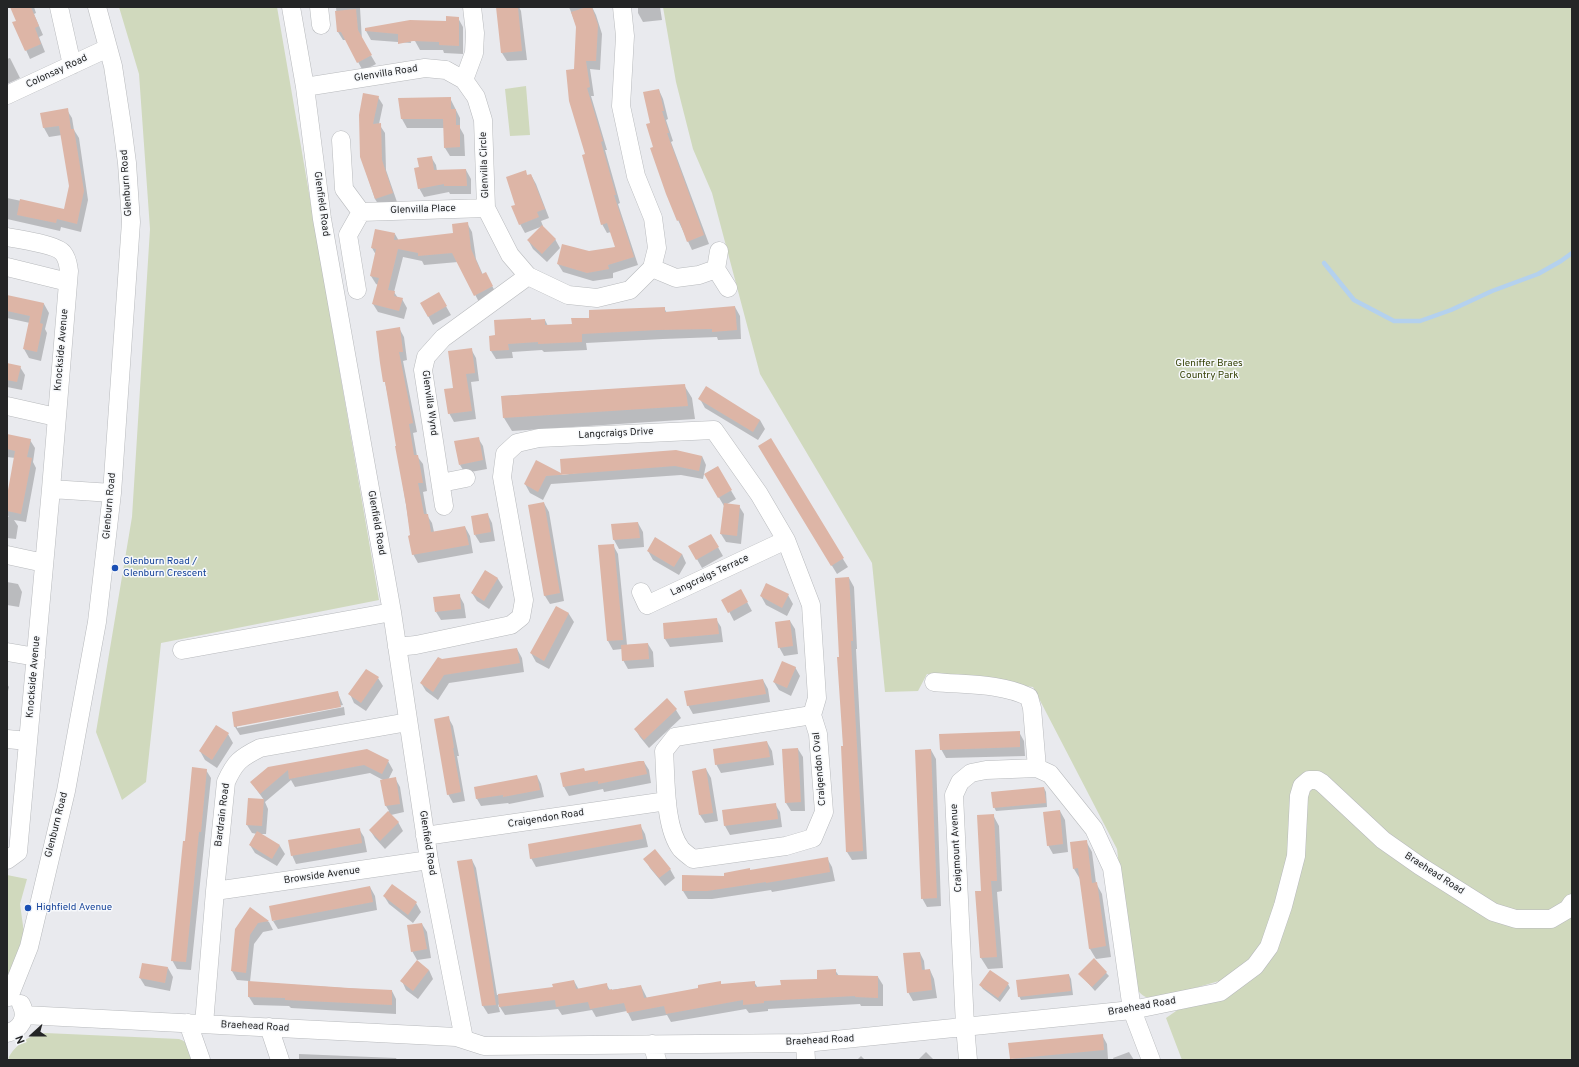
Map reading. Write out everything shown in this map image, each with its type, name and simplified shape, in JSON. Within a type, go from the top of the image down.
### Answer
[{"type":"street","points":[[59,7],[72,65]]},
{"type":"street","name":"Glenburn Road","points":[[8,997],[29,947],[66,791],[97,622],[112,492],[131,222],[123,133],[113,66],[97,7]]},
{"type":"street","name":"Glenfield Road","points":[[291,7],[305,87],[322,218],[392,612],[429,860],[464,1039]]},
{"type":"street","points":[[318,7],[321,25]]},
{"type":"street","points":[[464,80],[474,53],[475,33],[472,7]]},
{"type":"street","points":[[622,7],[625,36],[621,106],[636,176],[653,218],[657,248],[652,268],[676,278],[700,275],[716,269]]},
{"type":"street","name":"Colonsay Road","points":[[7,95],[108,48]]},
{"type":"street","name":"Glenvilla Road","points":[[305,87],[425,68],[446,70],[464,80]]},
{"type":"street","name":"Glenvilla Circle","points":[[464,80],[476,96],[483,120],[486,208],[510,255],[528,276],[568,295],[598,298],[630,290],[652,268]]},
{"type":"street","points":[[341,140],[344,189],[361,212],[348,235],[357,290]]},
{"type":"street","name":"Glenvilla Place","points":[[361,212],[486,208]]},
{"type":"street","name":"Knockside Avenue","points":[[7,237],[55,248],[63,252],[68,261],[68,282],[51,489],[18,852],[7,860]]},
{"type":"street","points":[[719,251],[716,269],[728,288]]},
{"type":"street","points":[[7,267],[68,282]]},
{"type":"street","name":"Glenvilla Wynd","points":[[444,506],[423,370],[426,357],[443,338],[528,276]]},
{"type":"street","points":[[7,406],[56,417]]},
{"type":"street","name":"Langcraigs Drive","points":[[397,647],[416,645],[511,625],[521,617],[524,600],[502,477],[505,454],[517,443],[540,438],[714,430],[759,494],[786,540],[811,605],[817,698],[812,715]]},
{"type":"street","points":[[441,483],[466,478]]},
{"type":"street","points":[[51,489],[112,492]]},
{"type":"street","name":"Langcraigs Terrace","points":[[641,592],[647,605],[786,540]]},
{"type":"street","points":[[7,556],[44,563]]},
{"type":"street","points":[[182,650],[392,612]]},
{"type":"street","points":[[7,652],[36,657]]},
{"type":"street","points":[[934,682],[998,687],[1018,691],[1029,697],[1032,708],[1037,768],[1050,774],[1094,829],[1112,868],[1132,1010],[1151,1060]]},
{"type":"street","name":"Craigendon Oval","points":[[812,715],[818,734],[824,812],[813,838],[786,846],[693,859],[681,848],[671,826],[666,800],[664,751],[675,737],[812,715]]},
{"type":"street","name":"Bardrain Road","points":[[196,1024],[215,891],[226,782],[233,767],[246,754],[260,748],[408,722]]},
{"type":"street","points":[[7,739],[28,742]]},
{"type":"street","name":"Craigmount Avenue","points":[[968,1060],[954,796],[960,782],[971,773],[986,770],[1037,768]]},
{"type":"street","name":"Braehead Road","points":[[24,1015],[456,1037],[464,1039],[484,1053],[805,1051],[868,1038],[965,1026],[1132,1010],[1220,992],[1255,966],[1269,947],[1283,906],[1296,856],[1299,796],[1302,786],[1309,780],[1317,780],[1322,783],[1383,840],[1420,866],[1493,912],[1516,919],[1553,926],[1572,904]]},
{"type":"street","name":"Craigendon Road","points":[[425,836],[666,800]]},
{"type":"street","name":"Browside Avenue","points":[[215,891],[429,860]]},
{"type":"street","points":[[7,1033],[18,1028],[23,1021],[24,1015],[21,1005],[15,999],[8,997]]},
{"type":"street","points":[[196,1024],[201,1060]]},
{"type":"street","points":[[269,1027],[280,1060]]},
{"type":"green space","points":[[119,7],[277,7],[379,600],[161,643],[146,782],[122,800],[96,732],[132,517],[150,229],[139,74]]},
{"type":"green space","name":"Gleniffer Braes Country Park","points":[[663,7],[1572,7],[1572,1060],[1182,1060],[1166,1018],[1219,981],[1157,999],[1145,997],[1137,990],[1133,982],[1117,849],[1033,687],[927,674],[918,691],[885,692],[872,563],[760,374],[712,193],[693,149],[676,82]]},
{"type":"green space","points":[[526,86],[530,135],[510,136],[505,89]]},
{"type":"green space","points":[[7,875],[27,879],[20,904],[25,940],[16,964],[7,976]]},
{"type":"green space","points":[[45,1033],[179,1039],[186,1042],[196,1060],[8,1060],[14,1049],[22,1043],[34,1035]]},
{"type":"building","points":[[10,7],[31,7],[39,26],[35,28],[41,44],[25,51],[12,22],[16,21]]},
{"type":"building","points":[[496,7],[518,7],[522,51],[501,53]]},
{"type":"building","points":[[592,7],[598,25],[596,61],[586,61],[590,87],[587,88],[603,141],[601,142],[616,195],[614,195],[634,257],[608,265],[609,269],[587,273],[557,264],[562,244],[589,251],[615,247],[607,223],[601,225],[582,155],[585,154],[569,101],[566,70],[574,69],[576,27],[571,12]]},
{"type":"building","points":[[356,9],[358,30],[372,55],[357,63],[341,32],[337,32],[335,11]]},
{"type":"building","points":[[446,16],[459,17],[459,46],[439,45],[439,42],[413,41],[398,44],[398,34],[365,31],[365,28],[410,20],[446,21]]},
{"type":"building","points":[[659,89],[664,111],[662,111],[669,133],[667,133],[704,235],[687,242],[679,220],[677,221],[666,194],[650,148],[653,147],[646,124],[650,123],[643,92]]},
{"type":"building","points":[[363,93],[379,96],[373,124],[381,123],[382,160],[393,193],[375,199],[360,157],[359,115]]},
{"type":"building","points":[[451,97],[451,109],[456,109],[456,125],[460,125],[460,147],[444,148],[443,119],[401,119],[398,98]]},
{"type":"building","points":[[68,108],[71,129],[74,129],[84,191],[77,224],[57,219],[56,223],[17,215],[20,199],[64,209],[69,186],[59,126],[43,128],[40,113]]},
{"type":"building","points":[[432,156],[434,170],[466,169],[467,186],[444,186],[444,184],[418,189],[414,168],[419,167],[417,158]]},
{"type":"building","points":[[526,170],[527,175],[531,174],[545,209],[537,212],[539,217],[519,225],[511,206],[515,205],[506,177]]},
{"type":"building","points":[[468,222],[471,249],[482,274],[486,272],[493,286],[474,296],[452,253],[418,256],[418,253],[398,249],[388,290],[395,291],[394,296],[403,298],[399,311],[372,304],[379,278],[370,276],[376,249],[371,248],[375,229],[395,233],[394,240],[453,233],[452,224]]},
{"type":"building","points":[[542,225],[556,239],[542,254],[527,240]]},
{"type":"building","points":[[439,292],[447,306],[428,317],[420,303]]},
{"type":"building","points":[[7,295],[44,303],[40,323],[43,324],[37,352],[23,349],[30,316],[7,311]]},
{"type":"building","points":[[735,306],[737,330],[712,332],[712,329],[657,330],[582,334],[582,342],[508,344],[509,350],[490,351],[489,336],[495,335],[494,320],[531,318],[531,320],[545,319],[545,325],[572,324],[571,318],[589,318],[589,310],[665,307],[665,312]]},
{"type":"building","points":[[400,327],[403,352],[399,352],[413,423],[409,424],[414,455],[418,455],[423,483],[418,483],[424,514],[428,514],[431,532],[465,526],[469,545],[412,555],[408,536],[410,535],[406,505],[385,382],[383,382],[376,331]]},
{"type":"building","points":[[472,348],[475,373],[466,374],[472,411],[448,414],[444,389],[453,388],[448,351]]},
{"type":"building","points":[[7,363],[21,366],[17,382],[7,380]]},
{"type":"building","points":[[685,384],[688,406],[503,418],[501,396]]},
{"type":"building","points":[[706,386],[760,420],[753,432],[698,399]]},
{"type":"building","points":[[7,434],[31,439],[27,457],[32,458],[21,514],[7,511],[7,496],[15,451],[7,449]]},
{"type":"building","points":[[479,437],[483,460],[459,465],[454,441]]},
{"type":"building","points":[[771,438],[844,558],[831,566],[758,446]]},
{"type":"building","points":[[676,450],[702,456],[699,471],[675,466],[546,476],[538,492],[524,484],[536,460],[561,473],[560,459]]},
{"type":"building","points":[[718,466],[732,490],[718,498],[704,474]]},
{"type":"building","points":[[544,502],[560,593],[544,596],[528,505]]},
{"type":"building","points":[[724,503],[740,505],[737,536],[720,534]]},
{"type":"building","points":[[488,513],[491,532],[474,535],[471,516]]},
{"type":"building","points":[[638,522],[640,538],[613,540],[611,524]]},
{"type":"building","points":[[711,534],[719,547],[696,560],[688,546]]},
{"type":"building","points":[[655,537],[682,554],[674,567],[647,551]]},
{"type":"building","points":[[614,544],[623,640],[607,641],[598,545]]},
{"type":"building","points":[[485,570],[498,578],[484,601],[471,593]]},
{"type":"building","points":[[849,577],[853,641],[851,641],[863,851],[846,852],[841,746],[843,746],[837,657],[839,657],[835,578]]},
{"type":"building","points":[[766,583],[789,594],[782,608],[760,596]]},
{"type":"building","points":[[741,589],[748,602],[728,613],[721,600]]},
{"type":"building","points":[[460,594],[461,609],[435,612],[433,597]]},
{"type":"building","points":[[556,606],[569,613],[544,661],[530,653]]},
{"type":"building","points":[[717,618],[719,634],[664,639],[663,623]]},
{"type":"building","points":[[790,620],[793,646],[778,648],[775,622]]},
{"type":"building","points":[[648,643],[649,659],[622,661],[621,645]]},
{"type":"building","points":[[517,648],[520,663],[444,675],[433,692],[420,683],[438,657],[442,659]]},
{"type":"building","points":[[782,661],[796,667],[787,688],[773,682]]},
{"type":"building","points":[[366,669],[379,677],[361,703],[348,694]]},
{"type":"building","points":[[763,679],[766,694],[687,706],[684,691]]},
{"type":"building","points":[[338,691],[341,707],[234,727],[232,712]]},
{"type":"building","points":[[667,698],[677,709],[644,740],[634,729]]},
{"type":"building","points":[[449,716],[461,792],[447,795],[434,719]]},
{"type":"building","points":[[216,725],[229,733],[212,760],[199,751]]},
{"type":"building","points":[[1020,731],[1020,747],[940,750],[939,734]]},
{"type":"building","points":[[767,741],[770,757],[715,765],[713,749]]},
{"type":"building","points":[[798,748],[801,802],[785,803],[782,749]]},
{"type":"building","points":[[367,749],[389,760],[382,774],[364,765],[289,779],[288,770],[260,794],[250,782],[268,767]]},
{"type":"building","points":[[931,749],[937,898],[921,899],[915,750]]},
{"type":"building","points":[[644,761],[647,774],[598,784],[598,781],[563,787],[560,773],[584,768],[585,771]]},
{"type":"building","points":[[192,767],[207,769],[201,832],[199,832],[186,962],[171,961],[183,841],[185,841]]},
{"type":"building","points":[[706,768],[713,813],[699,815],[692,771]]},
{"type":"building","points":[[537,775],[540,790],[503,797],[503,795],[476,799],[474,787]]},
{"type":"building","points":[[396,777],[400,804],[385,806],[380,780]]},
{"type":"building","points":[[1044,787],[1046,803],[993,808],[991,792]]},
{"type":"building","points":[[248,798],[264,799],[262,826],[246,825]]},
{"type":"building","points":[[776,803],[778,819],[724,826],[722,810]]},
{"type":"building","points":[[1060,810],[1063,844],[1047,846],[1043,812]]},
{"type":"building","points":[[388,811],[399,822],[380,841],[369,830]]},
{"type":"building","points":[[994,814],[997,881],[991,881],[997,957],[980,958],[975,891],[981,891],[977,815]]},
{"type":"building","points":[[641,824],[643,839],[530,859],[528,844]]},
{"type":"building","points":[[360,828],[362,843],[291,856],[288,840]]},
{"type":"building","points":[[257,831],[280,845],[272,859],[249,845]]},
{"type":"building","points":[[1087,840],[1092,883],[1097,882],[1106,946],[1089,949],[1078,868],[1073,869],[1070,842]]},
{"type":"building","points":[[655,849],[671,869],[659,878],[643,859]]},
{"type":"building","points":[[828,857],[830,872],[707,891],[682,891],[682,875],[724,876],[724,873],[750,868],[750,870]]},
{"type":"building","points":[[472,859],[496,1005],[482,1006],[457,861]]},
{"type":"building","points":[[392,884],[417,902],[408,915],[383,896]]},
{"type":"building","points":[[370,886],[373,902],[272,921],[269,906]]},
{"type":"building","points":[[250,907],[269,921],[258,923],[250,935],[246,973],[231,971],[235,929]]},
{"type":"building","points":[[422,923],[427,949],[411,952],[407,925]]},
{"type":"building","points":[[920,952],[922,970],[930,969],[932,990],[907,993],[903,953]]},
{"type":"building","points":[[1094,958],[1107,972],[1092,987],[1078,974]]},
{"type":"building","points":[[417,960],[429,970],[413,991],[400,981]]},
{"type":"building","points":[[142,963],[168,967],[165,983],[139,978]]},
{"type":"building","points":[[836,969],[836,975],[878,976],[878,998],[855,996],[764,1001],[764,1003],[743,1005],[743,1000],[666,1014],[664,1006],[627,1013],[624,1003],[590,1009],[588,1002],[556,1007],[555,1000],[499,1007],[498,994],[553,987],[552,984],[574,980],[576,989],[607,983],[608,990],[641,985],[644,998],[698,988],[698,985],[721,981],[721,984],[755,981],[755,987],[781,985],[780,980],[817,979],[817,970]]},
{"type":"building","points":[[990,970],[1009,983],[998,998],[979,985]]},
{"type":"building","points":[[1069,974],[1071,991],[1018,997],[1016,980]]},
{"type":"building","points":[[248,981],[392,990],[392,1005],[248,997]]},
{"type":"building","points":[[1103,1034],[1104,1050],[1010,1059],[1008,1043]]},
{"type":"waterway","points":[[1324,263],[1354,300],[1394,321],[1420,321],[1451,310],[1492,291],[1538,274],[1572,253]]},
{"type":"place","name":"Glenburn Road / Glenburn Crescent","points":[[115,568]]},
{"type":"place","name":"Highfield Avenue","points":[[28,908]]}]
